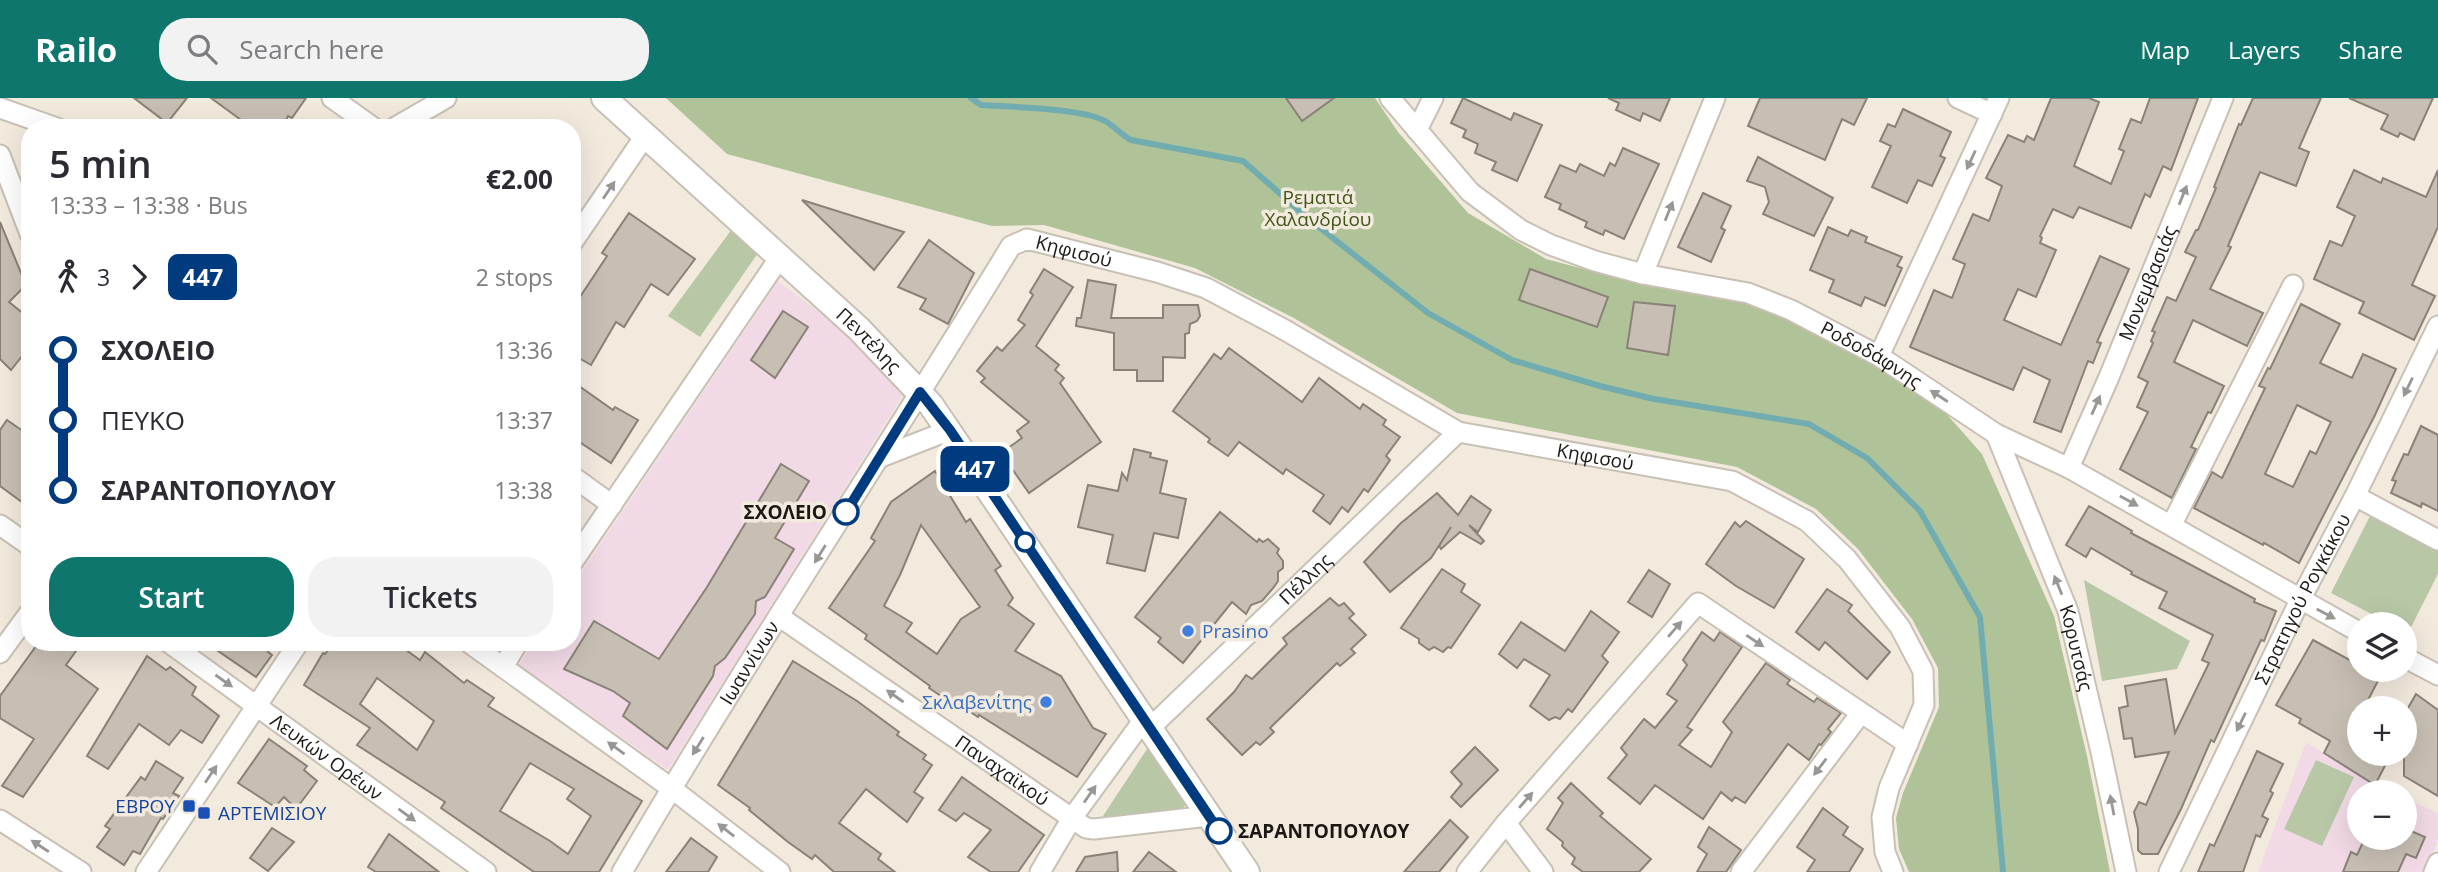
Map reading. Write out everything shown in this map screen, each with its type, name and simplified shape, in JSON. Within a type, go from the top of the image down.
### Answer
[{"type":"main road","name":"Πεντέλης","points":[[604,98],[859,329],[920,392],[950,430],[1247,872]]},
{"type":"street","points":[[332,98],[361,119]]},
{"type":"street","points":[[410,119],[446,98]]},
{"type":"street","name":"Ροδοδάφνης","points":[[1390,98],[1471,192],[1521,230],[1551,245],[1595,261],[1643,274],[1748,293],[1791,310],[1879,356],[1996,434],[2069,468],[2172,524],[2347,625]]},
{"type":"street","points":[[1417,130],[1433,98]]},
{"type":"street","points":[[1643,274],[1715,98]]},
{"type":"street","points":[[1879,356],[1996,106],[1958,98]]},
{"type":"street","name":"Μονεμβασιάς","points":[[2069,468],[2223,98]]},
{"type":"street","points":[[0,108],[31,119]]},
{"type":"street","points":[[581,230],[645,136]]},
{"type":"street","points":[[0,155],[21,210]]},
{"type":"street","name":"Ιωαννίνων","points":[[622,872],[671,788],[1011,246],[1019,241]]},
{"type":"street","name":"Κηφισού","points":[[1019,241],[1041,241],[1206,288],[1296,337],[1458,432],[1732,481],[1807,521],[1847,559],[1893,618],[1923,671],[1924,705],[1889,788],[1882,817],[1885,852],[1893,872]]},
{"type":"street","points":[[581,550],[780,257]]},
{"type":"street","points":[[2172,524],[2293,285]]},
{"type":"street","name":"Στρατηγού Ρογκάκου","points":[[2169,872],[2300,600],[2355,496],[2438,326]]},
{"type":"street","points":[[881,457],[950,430]]},
{"type":"street","name":"Πέλλης","points":[[1040,872],[1072,818],[1148,723],[1458,432]]},
{"type":"street","name":"Κορυτσάς","points":[[1996,434],[2068,611],[2126,872]]},
{"type":"street","points":[[581,483],[611,505]]},
{"type":"street","points":[[2355,496],[2438,540]]},
{"type":"street","points":[[0,525],[21,540]]},
{"type":"street","points":[[1467,872],[1506,823],[1698,603],[1908,744]]},
{"type":"street","name":"Παναχαϊκού","points":[[780,617],[1086,828],[1094,830],[1209,816]]},
{"type":"street","points":[[0,653],[21,624]]},
{"type":"street","name":"Λευκών Ορέων","points":[[181,651],[486,872]]},
{"type":"street","points":[[146,872],[293,651]]},
{"type":"street","points":[[480,651],[671,788],[780,872]]},
{"type":"street","points":[[502,667],[512,651]]},
{"type":"street","points":[[2417,664],[2438,675]]},
{"type":"street","points":[[1741,872],[1861,713]]},
{"type":"street","points":[[0,820],[80,872]]},
{"type":"street","points":[[1506,823],[1544,872]]},
{"type":"street","points":[[2434,872],[2438,863]]},
{"type":"shaded area","points":[[778,281],[849,335],[903,395],[668,770],[519,665],[528,651],[581,651],[581,573]]},
{"type":"shaded area","points":[[2306,742],[2367,780],[2347,780],[2347,850],[2417,850],[2417,803],[2438,813],[2438,841],[2425,872],[2258,872]]},
{"type":"green space","name":"Ρεματιά Χαλανδρίου","points":[[666,98],[1375,98],[1398,132],[1468,213],[1546,259],[1641,284],[1780,308],[1919,383],[1982,454],[2054,616],[2087,756],[2110,872],[1909,872],[1899,849],[1896,818],[1903,793],[1939,707],[1938,668],[1912,619],[1858,549],[1816,509],[1737,467],[1457,413],[1292,317],[1195,268],[1044,225],[992,226],[727,154]]},
{"type":"green space","points":[[732,229],[758,253],[700,337],[668,316]]},
{"type":"green space","points":[[2372,512],[2438,545],[2438,574],[2417,615],[2417,612],[2368,612],[2331,593]]},
{"type":"green space","points":[[2084,580],[2190,641],[2177,669],[2102,681]]},
{"type":"green space","points":[[1149,746],[1186,804],[1183,808],[1106,821],[1101,819]]},
{"type":"green space","points":[[2316,760],[2354,777],[2353,780],[2347,780],[2347,792],[2322,846],[2284,829]]},
{"type":"building","points":[[134,98],[187,98],[170,119],[162,119]]},
{"type":"building","points":[[211,98],[306,98],[292,118],[240,119]]},
{"type":"building","points":[[1286,98],[1334,98],[1302,121]]},
{"type":"building","points":[[1463,98],[1511,120],[1514,113],[1542,125],[1517,181],[1492,170],[1496,162],[1475,153],[1478,144],[1463,137],[1466,130],[1451,123]]},
{"type":"building","points":[[1608,98],[1670,98],[1660,121],[1643,113],[1640,121],[1616,110],[1619,103]]},
{"type":"building","points":[[1760,98],[1867,98],[1854,125],[1842,119],[1825,160],[1748,126]]},
{"type":"building","points":[[2051,98],[2089,98],[2099,102],[2074,166],[2111,184],[2124,151],[2119,149],[2131,119],[2141,123],[2150,98],[2198,98],[2171,170],[2163,166],[2150,197],[2145,194],[2131,228],[2079,207],[2073,218],[2053,209],[2040,236],[2040,243],[2056,250],[2036,297],[2018,289],[2004,320],[2061,345],[2100,256],[2129,269],[2097,342],[2101,343],[2093,363],[2088,361],[2061,432],[2034,422],[2050,380],[2023,367],[2013,390],[1910,347],[1934,290],[1952,298],[1965,264],[1953,259],[1973,214],[1989,221],[2002,186],[1986,178],[2008,135],[2024,142],[2027,136],[2034,140]]},
{"type":"building","points":[[2253,98],[2321,98],[2299,148],[2309,152],[2296,186],[2260,172],[2228,246],[2231,247],[2210,289],[2263,313],[2247,346],[2193,320],[2174,362],[2224,386],[2191,447],[2196,449],[2172,498],[2120,469],[2148,412],[2137,407],[2148,382],[2138,377],[2153,343],[2151,341],[2155,332],[2152,331],[2167,297],[2176,301],[2196,257],[2185,252],[2198,230],[2239,124],[2241,125]]},
{"type":"building","points":[[2349,98],[2433,98],[2414,140],[2400,133],[2398,137],[2381,129],[2388,115]]},
{"type":"building","points":[[1903,109],[1951,132],[1940,156],[1945,158],[1932,186],[1918,180],[1907,203],[1872,187],[1891,146],[1880,141],[1888,124],[1895,127]]},
{"type":"building","points":[[1623,148],[1659,164],[1624,239],[1605,230],[1603,235],[1585,227],[1587,222],[1559,209],[1561,204],[1545,197],[1560,165],[1576,172],[1580,164],[1604,176],[1610,163],[1615,166]]},
{"type":"building","points":[[1758,157],[1833,198],[1814,236],[1763,214],[1769,202],[1765,187],[1747,181]]},
{"type":"building","points":[[2354,170],[2381,183],[2383,178],[2426,197],[2438,170],[2438,227],[2412,285],[2435,296],[2414,340],[2359,313],[2364,302],[2314,279],[2330,241],[2342,246],[2355,216],[2337,207]]},
{"type":"building","points":[[1703,193],[1731,206],[1721,228],[1725,230],[1711,262],[1678,247]]},
{"type":"building","points":[[802,200],[904,232],[874,270]]},
{"type":"building","points":[[629,213],[695,259],[668,295],[651,284],[624,327],[616,322],[591,365],[581,359],[581,295],[607,256],[602,253]]},
{"type":"building","points":[[0,222],[21,273],[21,290],[9,302],[21,312],[21,357],[11,370],[0,359]]},
{"type":"building","points":[[1828,227],[1848,236],[1851,230],[1867,237],[1865,242],[1902,257],[1897,266],[1902,268],[1885,306],[1865,297],[1861,306],[1829,292],[1834,280],[1810,270]]},
{"type":"building","points":[[929,240],[974,273],[948,324],[920,309],[926,299],[898,287]]},
{"type":"building","points":[[1044,269],[1073,287],[1036,346],[1059,365],[1055,370],[1064,378],[1060,383],[1101,442],[1029,493],[1001,453],[1022,438],[1017,431],[1029,422],[981,382],[985,378],[977,371],[997,347],[1002,351],[1025,325],[1018,320]]},
{"type":"building","points":[[1530,269],[1608,297],[1597,327],[1519,300]]},
{"type":"building","points":[[1088,280],[1116,285],[1111,318],[1163,318],[1163,305],[1198,305],[1200,316],[1190,324],[1189,333],[1185,334],[1185,358],[1163,357],[1163,381],[1137,381],[1137,370],[1114,370],[1114,333],[1076,326],[1077,318],[1081,318]]},
{"type":"building","points":[[1634,302],[1675,306],[1668,355],[1627,348]]},
{"type":"building","points":[[2301,304],[2340,324],[2320,363],[2352,378],[2363,354],[2396,369],[2299,563],[2194,508],[2212,472],[2222,478],[2265,388],[2259,386],[2268,368],[2270,369]],"holes":[[[2297,405],[2331,422],[2316,454],[2310,451],[2293,487],[2265,474]]]},
{"type":"building","points":[[783,311],[808,327],[775,378],[751,360]]},
{"type":"building","points":[[1229,348],[1302,402],[1319,378],[1360,409],[1363,404],[1386,420],[1383,425],[1400,437],[1386,456],[1390,460],[1368,492],[1364,489],[1348,512],[1342,507],[1330,524],[1313,511],[1324,495],[1286,469],[1283,474],[1239,442],[1228,456],[1173,411],[1214,354],[1221,359]]},
{"type":"building","points":[[581,387],[613,410],[615,407],[638,420],[611,463],[581,443]]},
{"type":"building","points":[[7,420],[21,430],[21,501],[0,486],[0,430]]},
{"type":"building","points":[[2421,426],[2438,435],[2438,511],[2422,503],[2421,507],[2391,493],[2396,481],[2392,480],[2404,454],[2408,455]]},
{"type":"building","points":[[1134,449],[1167,461],[1160,493],[1186,499],[1178,538],[1154,533],[1145,571],[1107,563],[1113,535],[1078,527],[1088,485],[1118,491],[1122,473],[1127,480]]},
{"type":"building","points":[[781,464],[809,481],[775,538],[794,549],[765,597],[756,601],[755,614],[725,658],[715,666],[713,676],[667,749],[623,716],[630,703],[613,691],[564,669],[575,651],[581,651],[581,642],[594,621],[659,659],[707,587]]},
{"type":"building","points":[[935,471],[966,522],[970,519],[1001,566],[995,570],[1013,598],[1008,605],[1034,624],[1015,651],[1061,676],[1093,728],[1106,734],[1077,777],[979,715],[978,717],[947,696],[944,698],[929,688],[930,686],[865,639],[867,635],[829,608],[875,541],[871,538],[891,502]],"holes":[[[921,525],[980,607],[961,619],[937,654],[906,632],[912,623],[884,606]]]},
{"type":"building","points":[[1437,493],[1458,515],[1471,496],[1491,510],[1478,532],[1469,525],[1484,541],[1481,544],[1460,532],[1441,549],[1439,546],[1451,527],[1431,558],[1390,592],[1364,562],[1400,524]]},
{"type":"building","points":[[2089,506],[2132,531],[2131,533],[2255,599],[2254,602],[2276,611],[2264,641],[2261,640],[2214,742],[2211,740],[2158,854],[2142,854],[2138,850],[2138,829],[2134,812],[2139,802],[2146,805],[2169,752],[2135,757],[2132,738],[2124,739],[2119,708],[2128,706],[2125,686],[2166,679],[2175,733],[2209,663],[2202,660],[2213,635],[2159,608],[2167,592],[2131,574],[2132,572],[2091,548],[2086,557],[2066,545]]},
{"type":"building","points":[[1220,512],[1257,542],[1259,539],[1263,542],[1268,539],[1279,549],[1277,553],[1283,561],[1283,568],[1278,572],[1278,581],[1274,587],[1262,601],[1251,605],[1246,614],[1232,602],[1183,663],[1158,642],[1161,638],[1135,617]]},
{"type":"building","points":[[1746,521],[1804,559],[1774,608],[1736,586],[1706,564],[1735,522],[1740,527]]},
{"type":"building","points":[[1442,569],[1465,584],[1461,592],[1480,605],[1451,648],[1448,647],[1443,652],[1434,647],[1429,650],[1419,643],[1419,639],[1401,628]]},
{"type":"building","points":[[1649,570],[1670,584],[1652,617],[1628,602]]},
{"type":"building","points":[[1827,589],[1852,605],[1848,611],[1890,652],[1867,679],[1825,642],[1819,650],[1796,632]]},
{"type":"building","points":[[1330,598],[1339,606],[1344,603],[1354,614],[1349,618],[1366,635],[1351,649],[1355,653],[1340,666],[1337,663],[1270,728],[1274,732],[1260,745],[1256,742],[1242,755],[1207,719],[1234,692],[1246,675],[1252,679],[1287,644],[1283,638]]},
{"type":"building","points":[[1591,611],[1619,632],[1602,656],[1608,662],[1572,712],[1568,709],[1560,719],[1555,717],[1549,720],[1530,706],[1550,675],[1524,659],[1517,668],[1499,654],[1521,622],[1565,651]]},
{"type":"building","points":[[1702,632],[1714,641],[1720,632],[1742,647],[1687,727],[1692,730],[1679,745],[1711,767],[1732,732],[1723,722],[1766,663],[1790,680],[1787,684],[1814,702],[1817,698],[1841,713],[1828,729],[1831,732],[1809,760],[1788,744],[1745,803],[1735,797],[1732,801],[1721,792],[1703,819],[1655,785],[1640,804],[1608,778],[1627,755],[1621,748],[1644,719],[1655,728],[1677,701],[1667,694],[1687,665],[1683,660]]},
{"type":"building","points":[[2313,640],[2347,658],[2347,682],[2377,682],[2370,696],[2347,696],[2347,766],[2385,766],[2378,780],[2367,780],[2324,753],[2330,741],[2299,723],[2301,719],[2276,705]]},
{"type":"building","points":[[32,651],[76,651],[66,665],[98,689],[23,797],[2,786],[34,739],[0,718],[0,696]]},
{"type":"building","points":[[218,651],[269,651],[272,655],[256,677]]},
{"type":"building","points":[[408,651],[420,660],[425,652],[464,683],[467,680],[494,698],[488,706],[642,801],[599,872],[534,872],[441,808],[445,802],[357,745],[370,728],[304,685],[323,653]],"holes":[[[377,678],[434,721],[417,750],[360,704]],[[530,763],[574,789],[567,799],[591,816],[568,854],[500,811]]]},
{"type":"building","points":[[147,656],[166,670],[170,667],[196,687],[192,695],[219,716],[202,743],[181,730],[169,745],[139,724],[108,769],[87,756]]},
{"type":"building","points":[[793,661],[857,701],[899,732],[897,735],[926,755],[923,759],[932,765],[914,792],[923,798],[907,822],[866,789],[839,823],[881,854],[878,859],[895,872],[834,872],[815,855],[812,859],[788,842],[749,810],[750,808],[718,785]]},
{"type":"building","points":[[2416,694],[2438,710],[2438,796],[2417,784],[2417,780],[2404,776],[2404,766],[2417,766],[2417,696]]},
{"type":"building","points":[[269,739],[307,766],[304,770],[317,781],[296,809],[284,797],[275,807],[238,783]]},
{"type":"building","points":[[1475,747],[1498,770],[1461,807],[1451,797],[1462,784],[1451,772]]},
{"type":"building","points":[[2257,751],[2283,764],[2262,816],[2268,819],[2260,837],[2256,835],[2243,872],[2198,872],[2210,844],[2214,846]]},
{"type":"building","points":[[156,761],[183,778],[173,793],[179,796],[163,819],[161,818],[140,854],[133,851],[124,865],[97,847],[110,829],[105,826],[141,777],[145,780]]},
{"type":"building","points":[[962,777],[1044,835],[1018,872],[991,872],[968,857],[991,830],[964,813],[956,821],[939,810]]},
{"type":"building","points":[[1571,783],[1603,813],[1600,816],[1651,859],[1639,872],[1583,872],[1572,864],[1575,858],[1562,846],[1563,842],[1547,829],[1563,803],[1558,798]]},
{"type":"building","points":[[1823,808],[1848,827],[1843,835],[1863,849],[1849,872],[1807,872],[1815,860],[1797,847]]},
{"type":"building","points":[[1450,820],[1468,837],[1439,872],[1404,872]]},
{"type":"building","points":[[1709,827],[1741,850],[1726,872],[1697,872],[1707,854],[1698,847]]},
{"type":"building","points":[[272,828],[294,842],[268,871],[250,858]]},
{"type":"building","points":[[389,834],[439,872],[376,872],[368,867]]},
{"type":"building","points":[[2417,834],[2425,837],[2416,858],[2406,854],[2398,872],[2343,872],[2351,852],[2357,855],[2359,850],[2417,850]]},
{"type":"building","points":[[691,838],[717,857],[708,872],[666,872]]},
{"type":"building","points":[[1117,852],[1118,872],[1076,872],[1085,857]]},
{"type":"building","points":[[1149,852],[1176,872],[1133,872]]},
{"type":"waterway","points":[[971,98],[981,105],[1080,113],[1105,121],[1131,140],[1243,161],[1310,220],[1428,313],[1512,360],[1654,399],[1809,424],[1867,458],[1920,511],[1980,617],[2003,872]]},
{"type":"bus line","name":"447","points":[[846,512],[920,392],[950,430],[1219,831]]},
{"type":"place","name":"ΣΧΟΛΕΙΟ","points":[[846,512]]},
{"type":"place","name":"Prasino","points":[[1188,631]]},
{"type":"place","name":"Σκλαβενίτης","points":[[1046,702]]},
{"type":"place","name":"ΕΒΡΟΥ","points":[[189,806]]},
{"type":"place","name":"ΑΡΤΕΜΙΣΙΟΥ","points":[[204,813]]},
{"type":"place","name":"ΣΑΡΑΝΤΟΠΟΥΛΟΥ","points":[[1219,831]]}]
